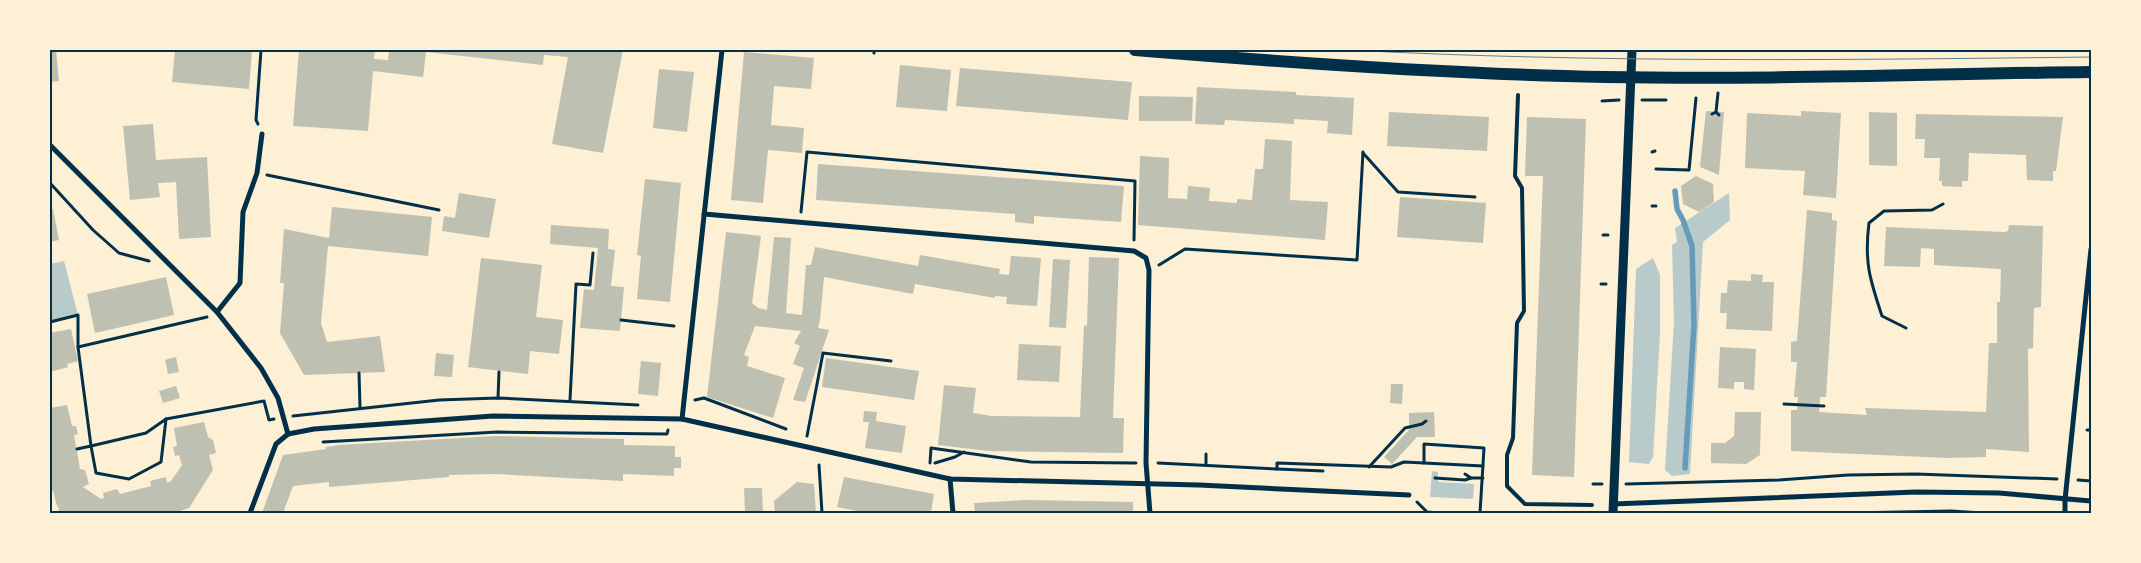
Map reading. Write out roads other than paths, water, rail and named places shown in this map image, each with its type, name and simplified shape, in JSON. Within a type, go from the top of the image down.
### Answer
[{"type":"main road","points":[[1135,50],[1338,66],[1632,78],[2091,72]]},
{"type":"street","points":[[682,419],[722,50]]},
{"type":"street","points":[[1632,50],[1613,508],[1916,492],[1999,493],[2091,501]]},
{"type":"street","points":[[217,312],[240,283],[243,212],[257,173],[262,134]]},
{"type":"street","points":[[50,145],[217,312],[260,368],[278,398],[288,434]]},
{"type":"street","points":[[704,214],[1134,251],[1146,258],[1149,270],[1146,483],[1150,513]]},
{"type":"street","points":[[2065,513],[2091,250]]},
{"type":"street","points":[[250,513],[276,444],[288,434],[314,429],[493,416],[682,419],[950,479],[1146,483],[1409,495]]},
{"type":"street","points":[[950,479],[952,513]]},
{"type":"lane","points":[[1518,95],[1515,176],[1522,188],[1524,311],[1517,323],[1513,438],[1507,455],[1507,486],[1525,504],[1592,505]]},
{"type":"waterway","points":[[1675,191],[1677,209],[1692,246],[1694,325],[1685,468]]},
{"type":"tram line","points":[[1348,50],[1533,57],[1719,60],[2091,57]]},
{"type":"tram line","points":[[1606,50],[1661,51]]},
{"type":"tram line","points":[[1733,51],[1946,50]]}]
